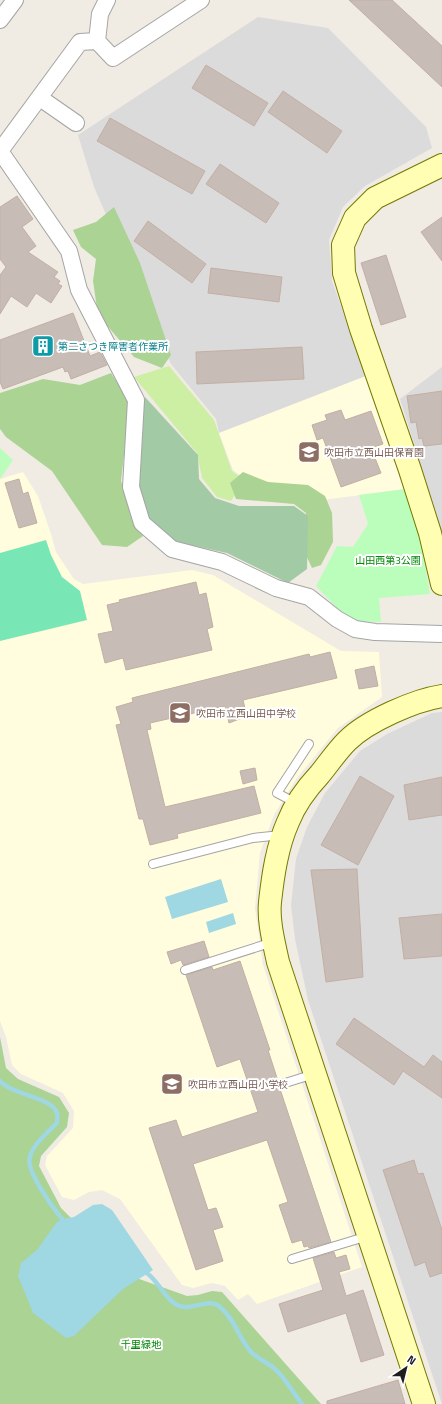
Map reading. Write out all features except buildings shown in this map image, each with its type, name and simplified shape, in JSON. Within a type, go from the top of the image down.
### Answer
[{"type":"street","points":[[0,20],[15,0]]},
{"type":"street","points":[[107,0],[100,14],[97,41],[113,58],[201,0]]},
{"type":"street","points":[[97,41],[80,42],[0,151],[69,251],[79,290],[136,400],[131,486],[142,523],[172,549],[222,562],[276,588],[309,597],[337,619],[355,629],[375,632],[438,633]]},
{"type":"street","points":[[40,98],[76,123]]},
{"type":"street","points":[[442,165],[375,198],[356,218],[343,245],[344,273],[361,329],[415,484],[430,533],[442,584]]},
{"type":"street","points":[[424,1404],[278,962],[274,942],[270,903],[277,855],[282,835],[297,804],[310,785],[348,740],[381,718],[424,700],[442,696]]},
{"type":"lane","points":[[297,804],[277,793],[309,744]]},
{"type":"lane","points":[[154,864],[253,838],[282,835]]},
{"type":"lane","points":[[185,970],[274,942]]},
{"type":"lane","points":[[282,1084],[314,1074]]},
{"type":"lane","points":[[292,1259],[368,1236]]},
{"type":"shaded area","points":[[258,17],[328,28],[426,127],[432,148],[365,186],[343,207],[329,240],[332,281],[366,376],[219,433],[216,419],[171,364],[94,187],[78,135]]},
{"type":"shaded area","points":[[442,367],[442,533],[400,399]]},
{"type":"shaded area","name":"吹田市立西山田保育園","points":[[366,376],[405,489],[323,500],[251,483],[233,470],[219,433]]},
{"type":"shaded area","points":[[23,472],[38,496],[56,552],[74,579],[83,584],[192,570],[213,575],[341,651],[379,652],[382,697],[338,728],[297,778],[274,815],[260,853],[255,908],[263,965],[362,1267],[257,1304],[248,1294],[238,1300],[225,1286],[212,1283],[193,1288],[182,1285],[120,1199],[102,1190],[89,1192],[74,1200],[62,1197],[45,1165],[47,1156],[73,1128],[74,1111],[63,1093],[21,1074],[12,1065],[6,1037],[0,1021],[0,479]]},
{"type":"shaded area","points":[[442,712],[442,1404],[308,1000],[295,939],[291,905],[296,859],[307,827],[325,793],[360,751],[387,734],[432,713]]},
{"type":"green space","points":[[114,207],[140,263],[171,355],[162,368],[134,357],[98,315],[93,281],[96,259],[81,247],[73,230],[96,222]]},
{"type":"green space","points":[[169,366],[214,420],[232,471],[244,480],[231,501],[217,497],[202,478],[197,453],[134,377]]},
{"type":"green space","points":[[111,373],[130,402],[121,481],[143,536],[127,547],[102,545],[52,471],[6,437],[0,429],[0,393],[43,379],[80,385]]},
{"type":"green space","points":[[145,397],[198,455],[199,479],[215,498],[239,506],[294,506],[308,516],[307,569],[288,583],[227,553],[177,542],[147,518],[138,484],[142,412]]},
{"type":"green space","points":[[0,448],[13,460],[0,479]]},
{"type":"green space","points":[[243,472],[268,482],[308,485],[325,496],[332,513],[333,542],[321,565],[312,568],[305,553],[306,513],[294,504],[236,499],[230,483]]},
{"type":"green space","name":"山田西第3公園","points":[[405,489],[421,542],[430,594],[379,598],[381,622],[355,621],[337,608],[316,586],[337,546],[353,547],[368,524],[359,495]]},
{"type":"green space","points":[[46,540],[51,555],[62,577],[80,591],[87,620],[0,641],[0,553]]},
{"type":"green space","name":"千里緑地","points":[[0,1037],[6,1068],[18,1079],[59,1097],[69,1113],[67,1127],[41,1156],[39,1166],[61,1208],[128,1275],[187,1296],[212,1291],[222,1292],[321,1404],[0,1404]]},
{"type":"water","points":[[221,879],[228,902],[172,919],[165,897]]},
{"type":"water","points":[[233,913],[236,924],[209,933],[206,922]]},
{"type":"water","points":[[102,1204],[112,1210],[153,1270],[123,1289],[74,1336],[66,1338],[33,1313],[18,1276],[21,1263],[37,1250],[56,1223],[62,1219],[74,1217],[93,1205]]},
{"type":"waterway","points":[[0,1081],[13,1090],[48,1103],[57,1113],[57,1123],[34,1147],[30,1157],[30,1163],[32,1171],[41,1189],[62,1219]]},
{"type":"waterway","points":[[148,1274],[169,1299],[179,1306],[189,1307],[212,1303],[220,1307],[233,1322],[243,1341],[251,1352],[280,1374],[302,1404]]},
{"type":"place","name":"第二さつき障害者作業所","points":[[43,346]]},
{"type":"place","name":"吹田市立西山田保育園","points":[[309,452]]},
{"type":"place","name":"吹田市立西山田中学校","points":[[180,713]]},
{"type":"place","name":"吹田市立西山田小学校","points":[[172,1084]]}]
